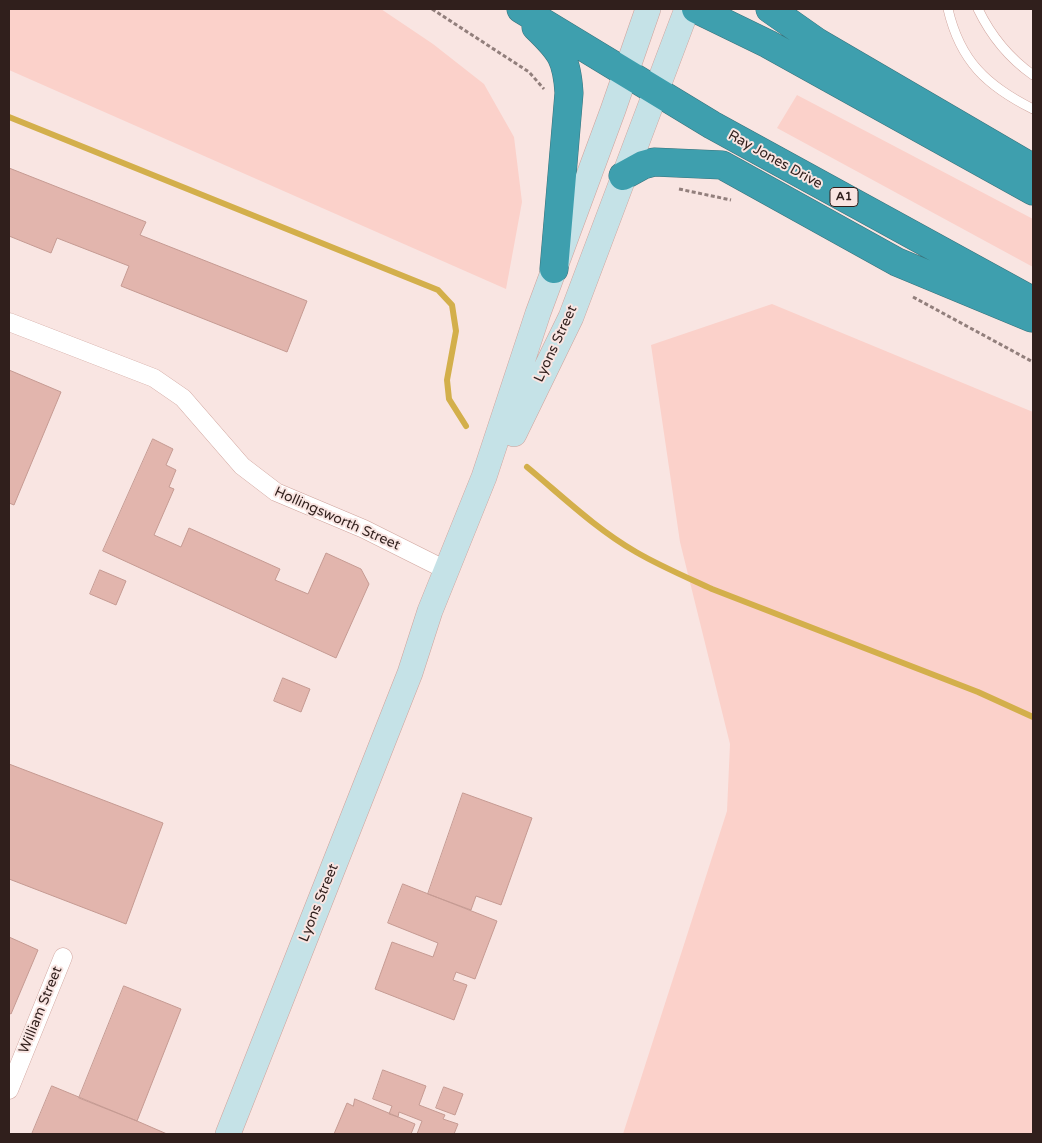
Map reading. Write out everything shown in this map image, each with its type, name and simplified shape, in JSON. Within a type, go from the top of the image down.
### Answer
[{"type":"highway","name":"Ray Jones Drive","points":[[519,9],[712,125],[1033,301]]},
{"type":"highway","points":[[519,9],[558,48],[567,70],[569,94],[554,269]]},
{"type":"highway","points":[[696,9],[768,44],[1033,191]]},
{"type":"highway","points":[[770,9],[817,42],[1033,168]]},
{"type":"highway","points":[[623,176],[643,165],[654,162],[722,165],[897,262],[1033,318]]},
{"type":"street","name":"Lyons Street","points":[[228,1134],[410,672],[430,611],[487,469],[554,269],[648,9]]},
{"type":"street","name":"Lyons Street","points":[[410,672],[441,614],[517,425],[571,317],[687,9]]},
{"type":"street","name":"Hollingsworth Street","points":[[9,322],[154,378],[183,398],[242,466],[276,492],[364,529],[446,570]]},
{"type":"street","name":"William Street","points":[[9,1090],[63,957]]},
{"type":"lane","points":[[948,9],[959,44],[976,69],[997,89],[1033,109]]},
{"type":"lane","points":[[978,9],[986,26],[1000,45],[1033,75]]},
{"type":"shaded area","points":[[9,9],[381,9],[433,44],[484,84],[514,137],[522,202],[506,289],[9,70]]},
{"type":"shaded area","points":[[797,95],[1033,219],[1033,267],[777,128]]},
{"type":"shaded area","points":[[772,304],[1033,412],[1033,1134],[623,1134],[727,811],[730,744],[680,542],[651,345]]},
{"type":"building","points":[[9,168],[146,222],[140,235],[307,301],[287,352],[121,286],[129,266],[57,238],[51,253],[9,236]]},
{"type":"building","points":[[9,370],[61,392],[14,505],[9,503]]},
{"type":"building","points":[[153,439],[173,449],[166,465],[176,470],[169,487],[174,489],[154,535],[181,547],[189,528],[280,569],[275,580],[308,594],[326,553],[361,569],[369,584],[336,658],[103,551]]},
{"type":"building","points":[[100,570],[126,581],[116,605],[90,594]]},
{"type":"building","points":[[283,678],[310,689],[301,712],[274,701]]},
{"type":"building","points":[[9,764],[163,823],[126,924],[9,879]]},
{"type":"building","points":[[463,793],[532,818],[501,905],[476,896],[471,910],[428,894]]},
{"type":"building","points":[[403,884],[497,921],[475,979],[456,972],[453,980],[467,985],[454,1020],[375,989],[392,942],[433,957],[438,943],[388,923]]},
{"type":"building","points":[[9,937],[38,950],[11,1014],[9,1013]]},
{"type":"building","points":[[124,986],[181,1009],[137,1121],[79,1098]]},
{"type":"building","points":[[383,1070],[426,1086],[419,1105],[445,1115],[443,1119],[458,1124],[454,1134],[417,1134],[422,1121],[399,1112],[398,1117],[389,1114],[392,1106],[373,1099]]},
{"type":"building","points":[[52,1086],[137,1121],[167,1134],[32,1134]]},
{"type":"building","points":[[444,1087],[463,1094],[455,1115],[436,1108]]},
{"type":"building","points":[[355,1099],[415,1124],[411,1134],[334,1134],[347,1103],[353,1106]]},
{"type":"waterway","points":[[9,117],[438,290],[452,305],[456,331],[447,380],[449,399],[466,426]]},
{"type":"waterway","points":[[527,467],[607,533],[664,567],[712,589],[978,692],[1033,717]]}]
